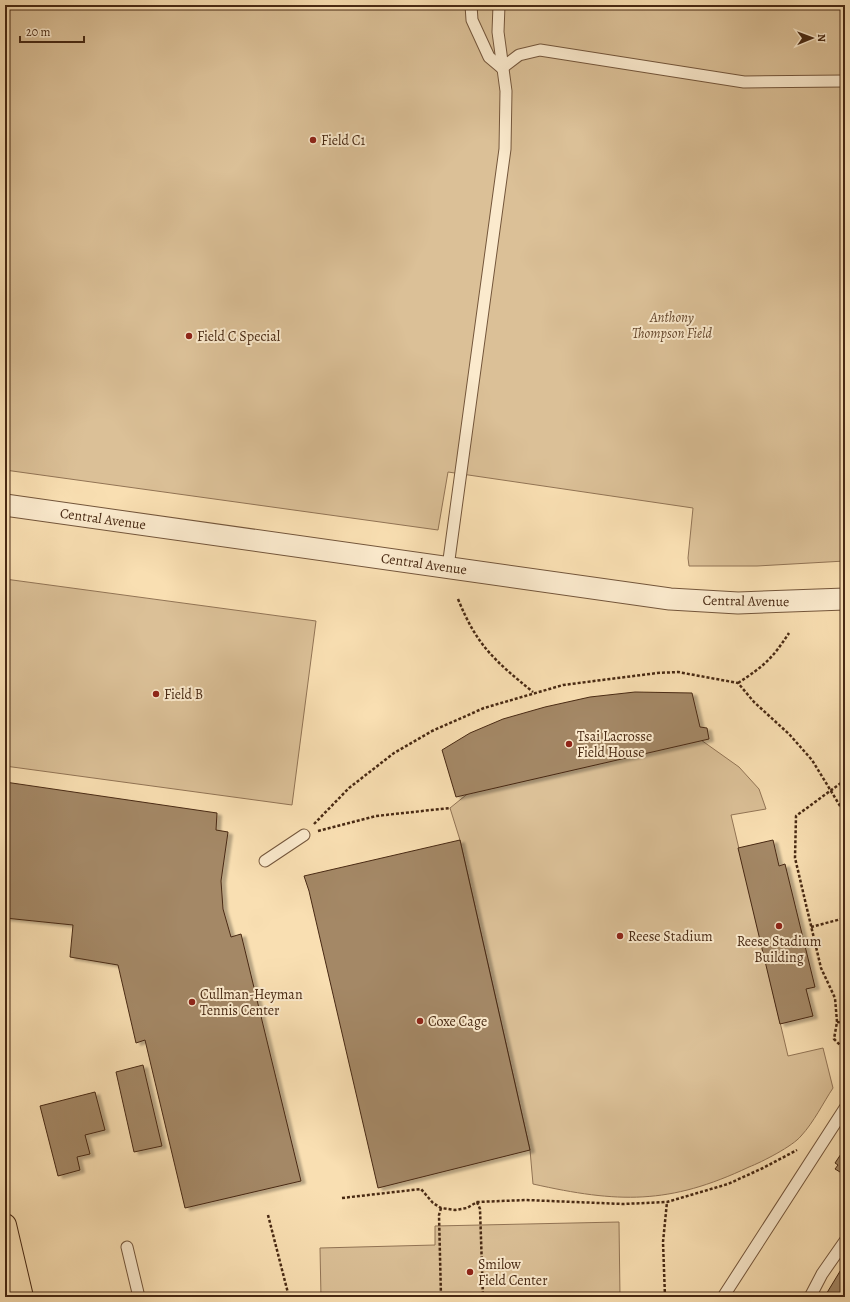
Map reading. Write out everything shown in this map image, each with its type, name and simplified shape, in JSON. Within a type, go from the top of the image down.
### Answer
[{"type":"highway","points":[[5,1225],[22,1297]]},
{"type":"street","name":"Central Avenue","points":[[5,505],[670,599],[738,603],[845,599]]},
{"type":"lane","points":[[471,5],[472,20],[489,57],[502,68]]},
{"type":"lane","points":[[448,567],[505,149],[506,91],[498,32],[499,5]]},
{"type":"lane","points":[[502,68],[519,56],[540,50],[744,82],[785,83],[845,81]]},
{"type":"lane","points":[[265,861],[304,835]]},
{"type":"lane","points":[[723,1297],[845,1108]]},
{"type":"lane","points":[[810,1297],[845,1241]]},
{"type":"lane","points":[[127,1247],[139,1297]]},
{"type":"path","points":[[458,599],[468,624],[486,650],[501,667],[533,692]]},
{"type":"path","points":[[738,683],[764,666],[778,651],[789,633]]},
{"type":"path","points":[[304,835],[349,788],[394,753],[432,731],[484,708],[533,692],[563,685],[657,672],[678,672],[738,683],[754,702],[789,734],[812,760],[845,814]]},
{"type":"path","points":[[845,780],[796,816],[795,858],[821,968],[835,998],[837,1022],[834,1039],[845,1050]]},
{"type":"path","points":[[304,835],[376,816],[450,808]]},
{"type":"path","points":[[811,927],[845,918]]},
{"type":"path","points":[[837,1022],[845,1023]]},
{"type":"path","points":[[342,1198],[421,1189],[433,1203],[441,1208],[455,1210],[467,1208],[477,1202],[526,1200],[623,1204],[667,1202],[728,1184],[797,1150],[824,1140]]},
{"type":"path","points":[[477,1202],[480,1209],[484,1297]]},
{"type":"path","points":[[665,1297],[664,1242],[667,1202]]},
{"type":"path","points":[[441,1208],[439,1215],[441,1297]]},
{"type":"path","points":[[268,1215],[289,1297]]},
{"type":"green space","name":"Anthony Thompson Field","points":[[5,5],[845,5],[845,561],[757,566],[689,566],[688,558],[693,508],[448,472],[438,530],[5,470]]},
{"type":"green space","name":"Field B","points":[[5,579],[316,621],[292,805],[5,766]]},
{"type":"green space","name":"Reese Stadium","points":[[701,740],[739,767],[759,789],[766,809],[731,815],[788,1056],[823,1048],[833,1088],[810,1125],[797,1140],[755,1165],[693,1188],[668,1194],[643,1197],[618,1197],[591,1195],[533,1184],[530,1150],[460,840],[450,808],[476,787]]},
{"type":"green space","name":"Smilow Field Center","points":[[619,1222],[620,1297],[321,1297],[320,1248],[435,1245],[435,1226]]},
{"type":"building","name":"Tsai Lacrosse Field House","points":[[635,692],[692,693],[700,727],[707,728],[709,739],[456,797],[442,750],[470,733],[503,719],[545,707],[590,697]]},
{"type":"building","name":"Cullman-Heyman Tennis Center","points":[[5,782],[217,813],[216,830],[228,832],[221,881],[223,909],[231,937],[241,934],[301,1181],[185,1208],[145,1040],[136,1043],[118,965],[70,957],[73,925],[5,918]]},
{"type":"building","name":"Coxe Cage","points":[[460,840],[530,1150],[378,1188],[309,891],[304,876]]},
{"type":"building","name":"Reese Stadium Building","points":[[773,840],[779,866],[785,864],[815,987],[806,989],[813,1016],[780,1024],[738,848]]},
{"type":"building","points":[[143,1065],[162,1146],[134,1152],[116,1072]]},
{"type":"building","points":[[95,1092],[105,1130],[85,1135],[90,1154],[77,1157],[80,1170],[58,1176],[40,1106]]},
{"type":"building","points":[[845,1148],[845,1175],[835,1169],[838,1165],[835,1163]]},
{"type":"building","points":[[845,1263],[845,1297],[826,1297],[825,1296]]},
{"type":"place","name":"Field C1","points":[[313,140]]},
{"type":"place","name":"Field C Special","points":[[189,336]]},
{"type":"place","name":"Field B","points":[[156,694]]},
{"type":"place","name":"Tsai Lacrosse Field House","points":[[569,744]]},
{"type":"place","name":"Reese Stadium Building","points":[[779,926]]},
{"type":"place","name":"Reese Stadium","points":[[620,936]]},
{"type":"place","name":"Cullman-Heyman Tennis Center","points":[[192,1002]]},
{"type":"place","name":"Coxe Cage","points":[[420,1021]]},
{"type":"place","name":"Smilow Field Center","points":[[470,1272]]}]
